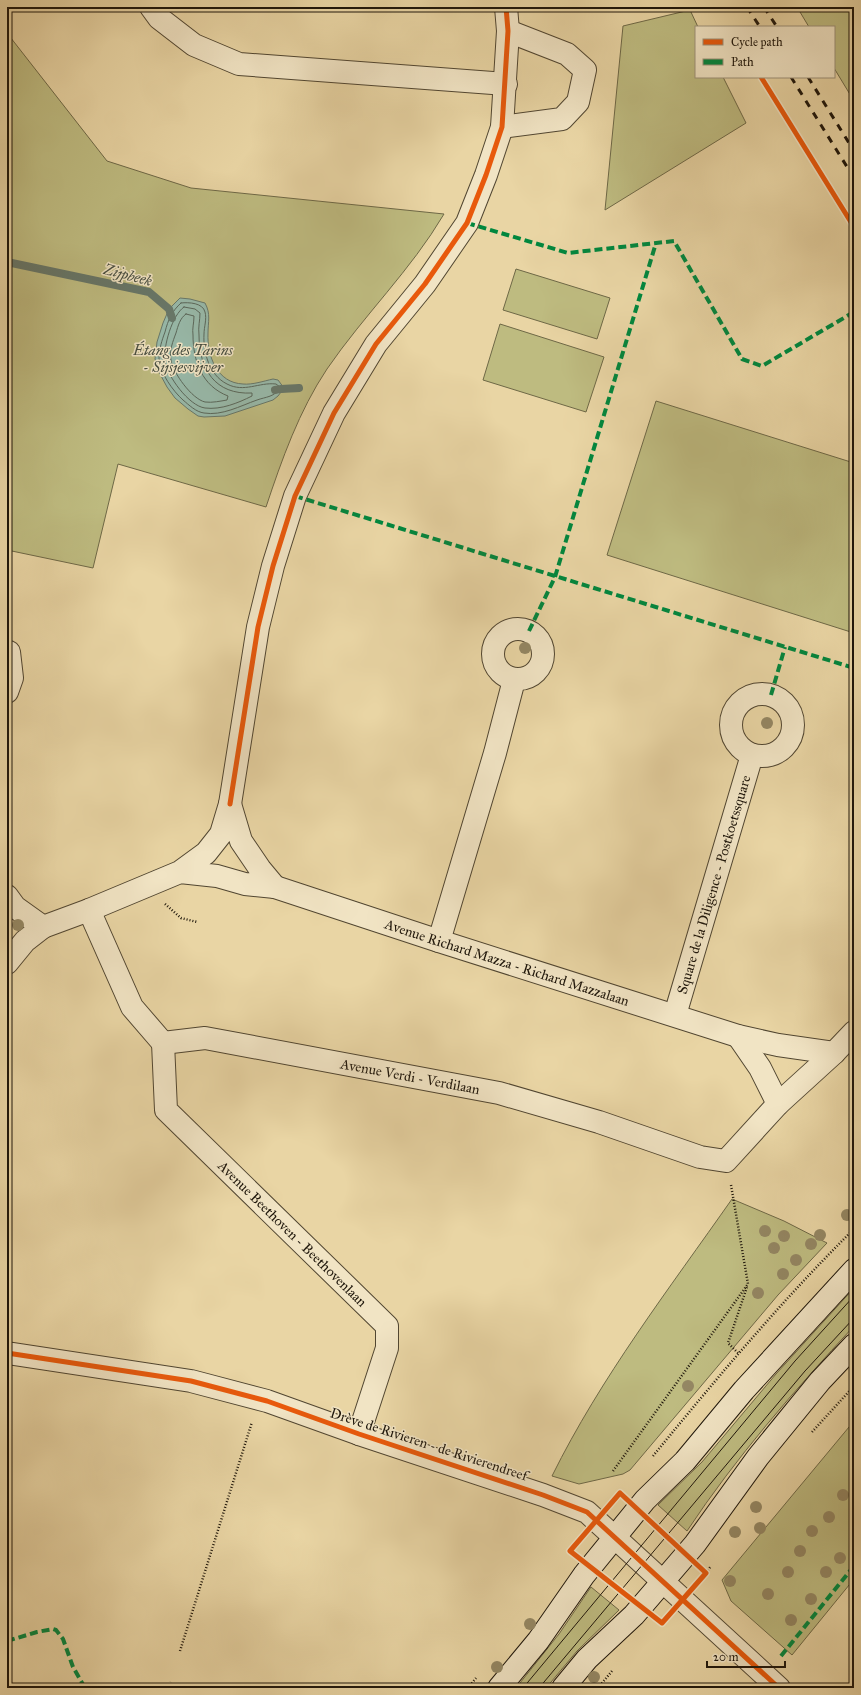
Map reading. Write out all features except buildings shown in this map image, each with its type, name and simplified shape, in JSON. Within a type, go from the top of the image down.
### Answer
[{"type":"street","points":[[151,7],[159,18],[194,45],[239,64],[506,84]]},
{"type":"street","points":[[7,963],[25,941],[43,927],[89,910],[180,872],[206,853],[221,834],[230,804],[258,627],[273,566],[295,496],[334,413],[376,344],[425,284],[467,223],[486,175],[502,126],[506,84],[508,31],[506,7]]},
{"type":"street","points":[[502,126],[562,119],[578,102],[585,70],[567,54],[508,31]]},
{"type":"street","points":[[7,652],[9,652],[12,678],[7,692]]},
{"type":"street","points":[[439,941],[495,753],[514,680]]},
{"type":"street","name":"Square de la Diligence - Postkoetssquare","points":[[675,1015],[752,755]]},
{"type":"street","points":[[230,804],[241,841],[260,869],[276,887]]},
{"type":"street","name":"Avenue Richard Mazza - Richard Mazzalaan","points":[[180,872],[217,876],[245,884],[276,887],[439,941],[738,1036],[778,1045],[834,1053]]},
{"type":"street","points":[[7,896],[15,907],[43,927]]},
{"type":"street","points":[[89,910],[132,1007],[163,1043]]},
{"type":"street","points":[[726,1161],[778,1104],[834,1053],[854,1032]]},
{"type":"street","points":[[738,1036],[760,1068],[778,1104]]},
{"type":"street","name":"Avenue Verdi - Verdilaan","points":[[163,1043],[205,1038],[499,1093],[599,1122],[700,1157],[726,1161]]},
{"type":"street","name":"Avenue Beethoven - Beethovenlaan","points":[[163,1043],[166,1110],[387,1326],[387,1348],[359,1434]]},
{"type":"street","points":[[499,1688],[538,1641],[584,1575],[616,1538],[645,1500],[685,1461],[744,1390],[854,1270]]},
{"type":"street","points":[[563,1688],[587,1659],[634,1615],[685,1554],[758,1457],[820,1381],[854,1345]]},
{"type":"street","name":"Drève de Rivieren - de Rivierendreef","points":[[7,1354],[192,1381],[267,1401],[359,1434],[571,1505],[587,1512],[663,1580],[779,1688]]},
{"type":"path","points":[[160,900],[181,918],[197,922]]},
{"type":"path","points":[[726,1161],[748,1284],[728,1343],[738,1353]]},
{"type":"path","points":[[648,1461],[738,1353],[818,1264],[854,1229]]},
{"type":"path","points":[[613,1471],[748,1284]]},
{"type":"path","points":[[180,1651],[253,1417]]},
{"type":"path","points":[[683,1599],[706,1573],[685,1554]]},
{"type":"path","points":[[170,1688],[171,1682]]},
{"type":"shaded area","points":[[797,7],[854,7],[854,101],[835,70],[835,26],[808,26]]},
{"type":"shaded area","points":[[690,10],[698,26],[695,26],[695,78],[724,78],[746,123],[605,210],[623,26]]},
{"type":"shaded area","points":[[7,33],[107,161],[191,188],[444,214],[417,254],[341,349],[317,385],[292,436],[266,507],[118,464],[93,568],[7,550]]},
{"type":"shaded area","points":[[516,269],[610,298],[597,339],[503,310]]},
{"type":"shaded area","points":[[500,324],[604,357],[586,412],[483,380]]},
{"type":"shaded area","points":[[656,401],[854,463],[854,633],[607,555]]},
{"type":"shaded area","points":[[732,1199],[784,1221],[827,1243],[778,1295],[630,1470],[623,1474],[579,1484],[552,1476],[571,1439],[614,1369],[660,1300]]},
{"type":"shaded area","points":[[854,1288],[854,1326],[766,1425],[725,1477],[687,1531],[658,1505],[702,1462],[776,1374]]},
{"type":"shaded area","points":[[854,1421],[854,1579],[792,1655],[731,1601],[722,1580]]},
{"type":"shaded area","points":[[591,1587],[619,1610],[577,1651],[546,1688],[516,1688],[559,1634]]},
{"type":"water","name":"Étang des Tarins - Sijsjesvijver","points":[[180,298],[205,303],[209,314],[209,351],[215,367],[226,379],[243,384],[273,379],[278,380],[284,388],[278,396],[273,400],[225,416],[204,417],[198,416],[175,398],[160,374],[155,359],[157,342],[163,323],[169,309]]},
{"type":"waterway","name":"Zijpbeek","points":[[7,262],[149,292],[169,309],[172,318]]},
{"type":"waterway","name":"Zijpbeek","points":[[275,390],[299,388]]},
{"type":"tram line","points":[[523,1688],[795,1361],[854,1296]]},
{"type":"tram line","points":[[539,1688],[805,1371],[854,1318]]},
{"type":"railway","points":[[747,7],[759,26]]},
{"type":"railway","points":[[764,7],[776,26]]},
{"type":"railway","points":[[792,78],[854,178]]},
{"type":"railway","points":[[809,78],[854,151]]},
{"type":"marked path","points":[[467,223],[568,253],[674,241],[742,359],[762,366],[854,312]]},
{"type":"marked path","points":[[529,631],[555,577],[656,243]]},
{"type":"marked path","points":[[295,496],[854,668]]},
{"type":"marked path","points":[[771,695],[785,647]]},
{"type":"marked path","points":[[781,1656],[854,1566]]},
{"type":"marked path","points":[[7,1641],[37,1632],[53,1629],[56,1630],[63,1639],[73,1667],[85,1688]]},
{"type":"cycle path","points":[[230,804],[258,627],[273,566],[295,496],[334,413],[376,344],[425,284],[467,223],[486,175],[502,127],[508,31],[506,7]]},
{"type":"cycle path","points":[[762,78],[854,227]]},
{"type":"cycle path","points":[[7,1353],[191,1381],[267,1401],[359,1434],[543,1495],[587,1512],[779,1688]]},
{"type":"cycle path","points":[[620,1493],[706,1573],[662,1623],[570,1551],[620,1493]]}]
